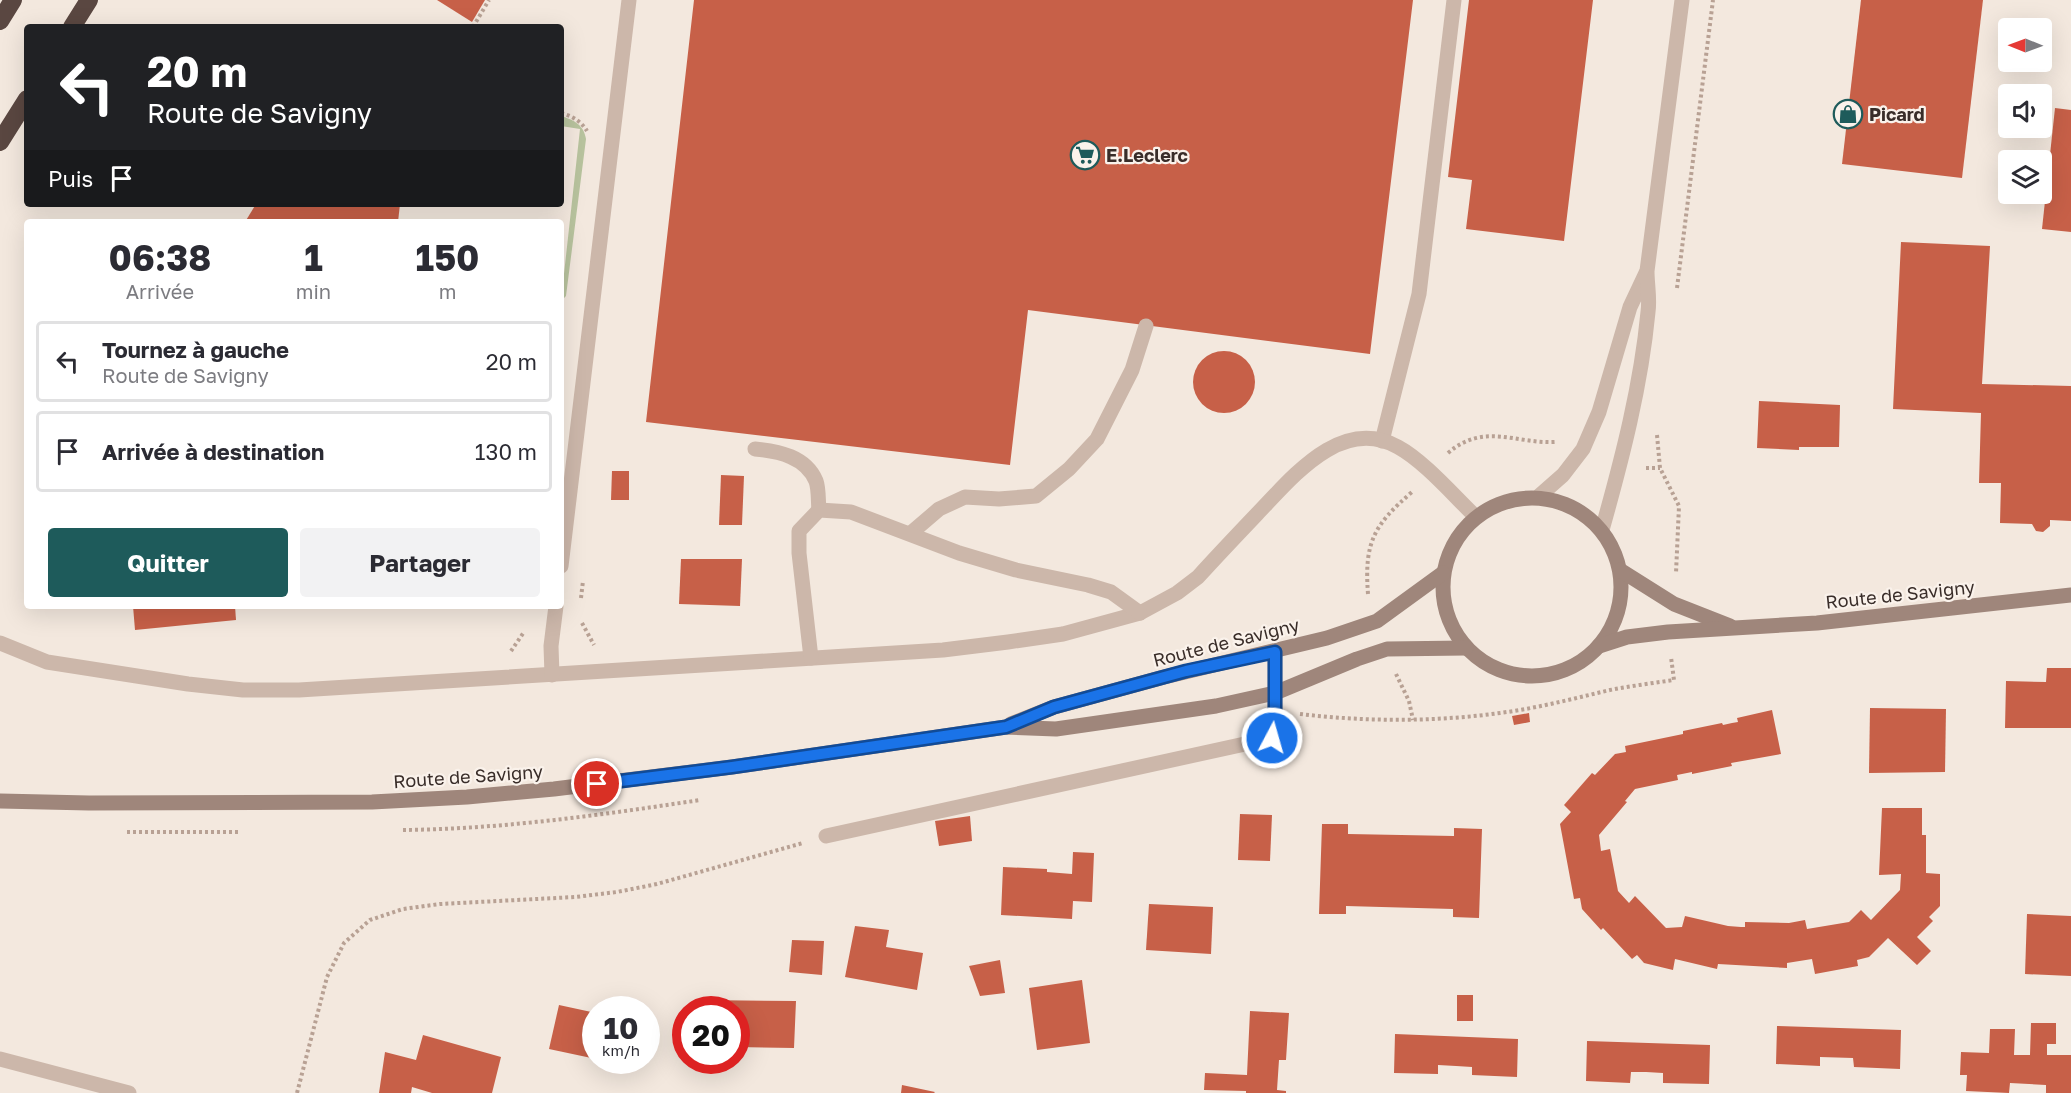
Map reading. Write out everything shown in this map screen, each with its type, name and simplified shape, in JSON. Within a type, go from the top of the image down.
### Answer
[{"type":"highway","points":[[0,21],[13,0]]},
{"type":"highway","points":[[74,24],[89,0]]},
{"type":"highway","points":[[0,142],[24,104]]},
{"type":"main road","points":[[1538,497],[1562,502],[1584,514],[1602,530],[1613,549],[1620,570],[1622,593],[1618,615],[1590,656],[1567,670],[1540,677],[1513,675],[1487,665],[1466,648],[1454,632],[1446,613],[1442,593],[1443,573],[1450,552],[1460,533],[1476,517],[1495,505],[1516,499],[1538,497]]},
{"type":"main road","name":"Route de Savigny","points":[[1620,570],[1674,604],[1733,627]]},
{"type":"main road","name":"Route de Savigny","points":[[1006,727],[1054,707],[1197,669],[1275,652],[1377,621],[1443,573]]},
{"type":"main road","name":"Route de Savigny","points":[[1599,646],[1627,637],[1668,632],[1817,623],[2071,595]]},
{"type":"main road","name":"Route de Savigny","points":[[0,801],[372,802],[467,797],[641,779],[1006,727],[1056,729],[1216,706],[1275,693],[1387,649],[1466,648]]},
{"type":"street","points":[[564,541],[629,0]]},
{"type":"street","points":[[1382,441],[1419,294],[1454,0]]},
{"type":"street","points":[[1602,530],[1630,423],[1641,362],[1648,310],[1647,271],[1682,0]]},
{"type":"street","points":[[1538,497],[1563,475],[1583,449],[1599,412],[1630,306],[1647,271]]},
{"type":"street","points":[[911,533],[939,509],[965,497],[999,499],[1036,496],[1069,469],[1097,439],[1132,370],[1146,326]]},
{"type":"street","points":[[0,643],[47,662],[188,684],[243,690],[299,690],[943,650],[1063,634],[1140,614],[1198,578],[1290,479],[1321,453],[1350,441],[1365,439],[1382,441],[1413,456],[1476,517]]},
{"type":"street","points":[[755,449],[789,455],[802,462],[816,482],[819,510],[800,531],[799,553],[811,658]]},
{"type":"street","points":[[819,510],[851,512],[959,552],[1017,570],[1111,592],[1140,614]]},
{"type":"street","points":[[552,675],[551,646],[556,609]]},
{"type":"street","points":[[826,836],[1272,738],[1275,711],[1275,652]]},
{"type":"street","points":[[0,1059],[129,1093]]},
{"type":"path","points":[[475,24],[489,0]]},
{"type":"path","points":[[1677,290],[1713,0]]},
{"type":"path","points":[[1658,429],[1656,441],[1660,468],[1678,506],[1674,604]]},
{"type":"path","points":[[580,604],[584,571]]},
{"type":"path","points":[[581,621],[589,639],[611,671]]},
{"type":"path","points":[[489,679],[516,645],[528,623]]},
{"type":"path","points":[[1275,711],[1334,718],[1413,720],[1504,712],[1561,703],[1612,690],[1674,680],[1668,632]]},
{"type":"path","points":[[1387,649],[1393,668],[1409,701],[1413,720]]},
{"type":"path","points":[[297,1093],[327,977],[344,943],[370,921],[403,909],[440,904],[575,897],[627,890],[657,884],[826,836]]},
{"type":"green space","points":[[564,117],[578,124],[586,139],[564,298],[564,274],[580,129],[564,126]]},
{"type":"building","points":[[437,0],[485,0],[472,22]]},
{"type":"building","name":"E.Leclerc","points":[[694,0],[1413,0],[1370,354],[1028,310],[1010,465],[646,422]]},
{"type":"building","points":[[1469,0],[1593,0],[1564,241],[1466,229],[1472,180],[1448,177]]},
{"type":"building","points":[[1861,0],[1983,0],[1962,178],[1842,164]]},
{"type":"building","points":[[2055,108],[2071,110],[2071,232],[2042,229],[2045,204],[2052,204],[2052,136]]},
{"type":"building","points":[[254,207],[400,207],[398,219],[247,219]]},
{"type":"building","points":[[1901,242],[1990,246],[1982,384],[2071,386],[2071,521],[2050,520],[2050,526],[2043,532],[2036,531],[2032,524],[2000,523],[2001,483],[1979,483],[1981,413],[1893,409]]},
{"type":"building","points":[[1218,351],[1230,351],[1246,360],[1253,370],[1255,382],[1253,394],[1246,404],[1230,413],[1218,413],[1207,408],[1198,399],[1193,388],[1193,376],[1198,365],[1207,356]]},
{"type":"building","points":[[1759,401],[1840,405],[1839,447],[1799,447],[1799,450],[1757,448]]},
{"type":"building","points":[[612,471],[629,471],[629,500],[611,500]]},
{"type":"building","points":[[721,475],[744,476],[742,525],[719,525]]},
{"type":"building","points":[[681,559],[742,559],[740,606],[679,604]]},
{"type":"building","points":[[133,609],[235,609],[236,620],[135,630]]},
{"type":"building","points":[[2047,668],[2071,668],[2071,728],[2005,728],[2006,681],[2046,682]]},
{"type":"building","points":[[1870,708],[1946,709],[1945,772],[1869,773]]},
{"type":"building","points":[[1772,710],[1781,754],[1731,763],[1732,766],[1677,775],[1678,780],[1635,789],[1599,835],[1601,851],[1610,849],[1618,891],[1629,903],[1635,896],[1666,928],[1682,927],[1685,916],[1741,927],[1745,927],[1745,922],[1789,923],[1805,920],[1807,929],[1849,922],[1861,910],[1871,920],[1900,890],[1901,874],[1879,875],[1882,808],[1922,808],[1922,835],[1926,835],[1926,873],[1940,874],[1940,906],[1929,917],[1933,921],[1917,937],[1931,951],[1917,965],[1888,938],[1869,957],[1857,960],[1858,966],[1815,974],[1812,959],[1787,963],[1787,968],[1718,964],[1717,969],[1675,959],[1673,970],[1644,963],[1637,955],[1632,959],[1582,909],[1580,898],[1574,899],[1560,824],[1571,812],[1564,805],[1592,773],[1595,775],[1615,754],[1626,752],[1625,746],[1683,734],[1683,731],[1738,722],[1737,718]]},
{"type":"building","points":[[1529,713],[1530,722],[1514,725],[1512,716]]},
{"type":"building","points":[[1240,814],[1272,815],[1270,861],[1238,860]]},
{"type":"building","points":[[970,816],[972,841],[939,846],[935,821]]},
{"type":"building","points":[[1322,824],[1348,824],[1348,834],[1454,836],[1454,828],[1482,829],[1479,918],[1453,917],[1453,909],[1346,906],[1346,914],[1319,914]]},
{"type":"building","points":[[1073,852],[1094,853],[1092,902],[1073,901],[1072,919],[1001,915],[1003,867],[1047,869],[1047,872],[1072,874]]},
{"type":"building","points":[[1149,904],[1213,907],[1211,954],[1146,950]]},
{"type":"building","points":[[2027,914],[2071,916],[2071,976],[2025,974]]},
{"type":"building","points":[[855,926],[889,930],[886,947],[923,953],[917,990],[845,977]]},
{"type":"building","points":[[792,940],[824,941],[822,975],[789,972]]},
{"type":"building","points":[[1000,960],[1005,993],[980,996],[969,966]]},
{"type":"building","points":[[1082,980],[1090,1043],[1037,1050],[1029,988]]},
{"type":"building","points":[[1457,995],[1473,995],[1473,1021],[1457,1021]]},
{"type":"building","points":[[750,1001],[796,1001],[794,1048],[750,1047]]},
{"type":"building","points":[[559,1005],[582,1010],[582,1056],[549,1049]]},
{"type":"building","points":[[1250,1011],[1289,1013],[1286,1060],[1279,1060],[1277,1090],[1286,1091],[1286,1093],[1204,1090],[1205,1073],[1247,1075]]},
{"type":"building","points":[[2031,1023],[2056,1023],[2056,1044],[2047,1044],[2047,1055],[2071,1055],[2071,1093],[2046,1093],[2046,1085],[2010,1083],[2009,1093],[1966,1091],[1967,1075],[1960,1075],[1961,1052],[1989,1053],[1990,1029],[2015,1029],[2014,1055],[2030,1055]]},
{"type":"building","points":[[1777,1026],[1901,1030],[1900,1069],[1854,1067],[1853,1058],[1820,1057],[1820,1066],[1776,1064]]},
{"type":"building","points":[[1395,1034],[1518,1039],[1517,1077],[1472,1075],[1472,1067],[1438,1065],[1438,1074],[1394,1073]]},
{"type":"building","points":[[423,1035],[501,1057],[492,1093],[432,1093],[412,1087],[411,1093],[379,1093],[385,1052],[416,1060]]},
{"type":"building","points":[[1587,1041],[1710,1045],[1709,1084],[1663,1083],[1663,1073],[1646,1072],[1631,1072],[1630,1083],[1586,1081]]},
{"type":"building","points":[[902,1085],[935,1092],[901,1093]]},
{"type":"place","name":"Picard","points":[[1848,114]]},
{"type":"place","name":"E.Leclerc","points":[[1085,155]]},
{"type":"route","points":[[597,784],[1006,727],[1054,707],[1186,671],[1275,652],[1275,711],[1272,738]]}]
